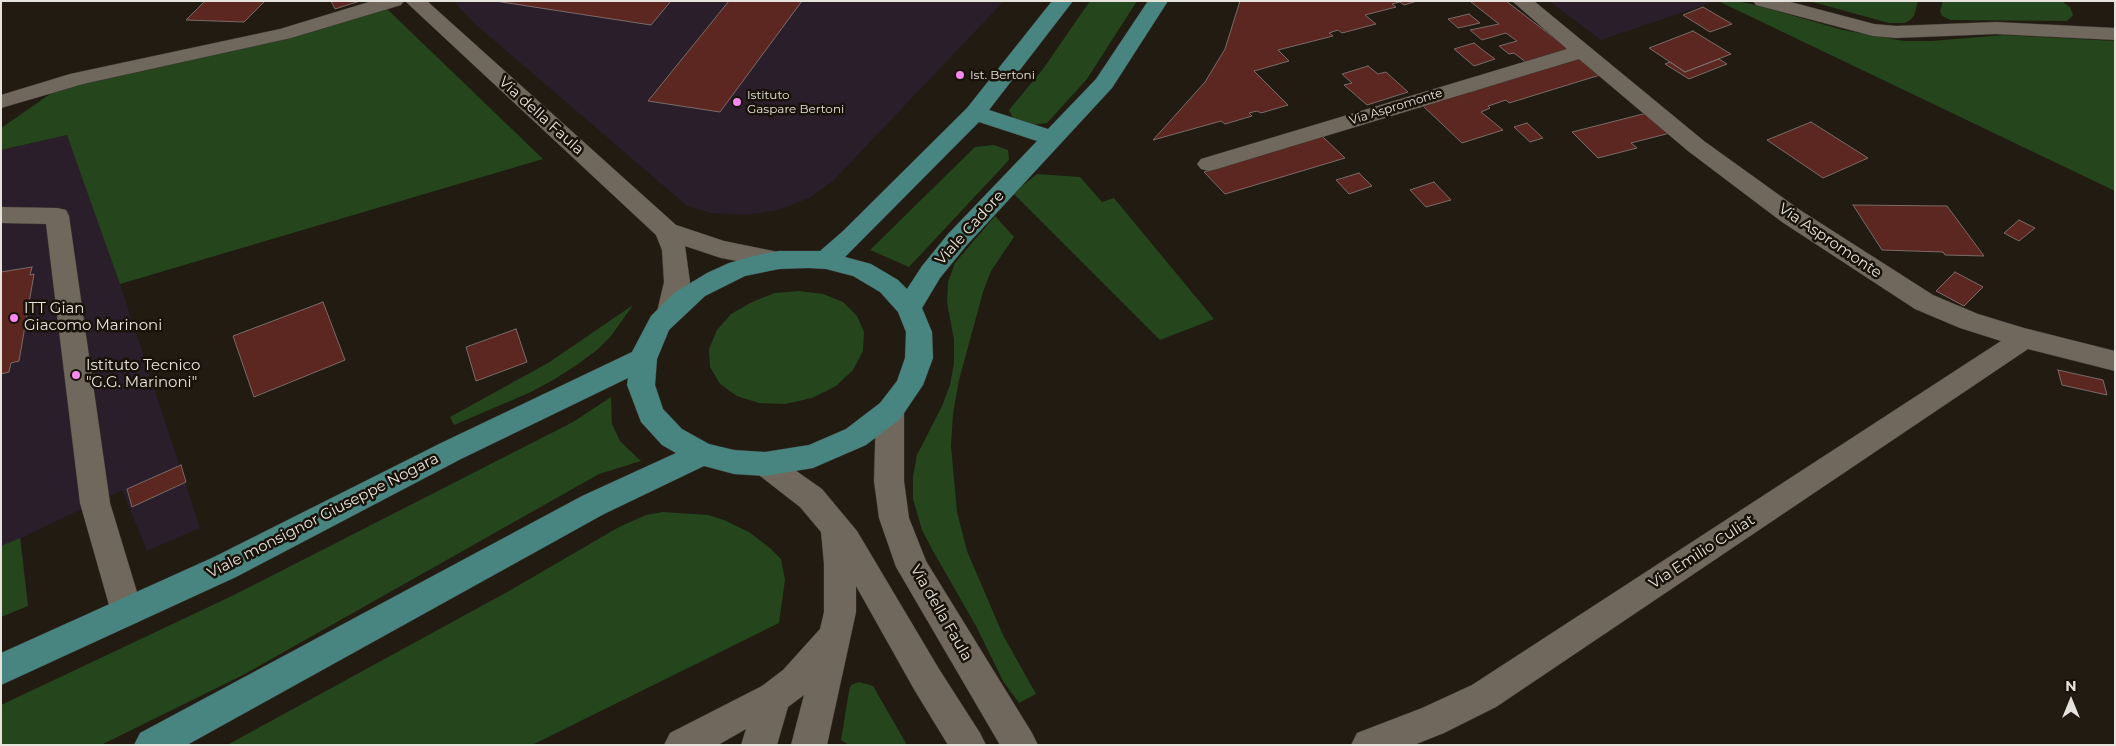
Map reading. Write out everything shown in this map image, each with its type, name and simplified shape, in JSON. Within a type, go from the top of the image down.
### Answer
[{"type":"main road","points":[[826,260],[852,238],[968,120],[1063,1]]},
{"type":"main road","name":"Viale Cadore","points":[[909,308],[932,272],[958,240],[1104,83],[1158,1]]},
{"type":"main road","points":[[968,120],[1045,146]]},
{"type":"main road","points":[[779,260],[826,260],[862,270],[890,286],[909,308],[918,332],[919,358],[909,385],[890,411],[856,437],[813,456],[766,464],[734,462],[702,454],[672,437],[651,414],[641,385],[643,359],[653,335],[670,312],[696,290],[738,269],[779,260]]},
{"type":"main road","name":"Viale monsignor Giuseppe Nogara","points":[[1,670],[226,567],[451,451],[643,359]]},
{"type":"main road","points":[[152,745],[593,505],[702,454]]},
{"type":"street","points":[[1,102],[78,79],[284,34],[394,1]]},
{"type":"street","name":"Via della Faula","points":[[415,1],[667,231],[720,249],[779,260]]},
{"type":"street","name":"Via Aspromonte","points":[[1522,1],[1696,146],[1791,216],[1924,302],[1969,322],[2024,338],[2115,360]]},
{"type":"street","points":[[1763,1],[1873,30],[1896,32],[1996,28],[2115,34]]},
{"type":"street","name":"Via Aspromonte","points":[[1209,164],[1582,51]]},
{"type":"street","points":[[1,215],[56,216],[95,503],[127,612]]},
{"type":"street","name":"Via della Faula","points":[[667,231],[674,250],[677,282],[670,312]]},
{"type":"street","name":"Via Emilio Culiat","points":[[1369,745],[1432,721],[1484,696],[1978,371],[2024,338]]},
{"type":"street","name":"Via della Faula","points":[[890,411],[890,481],[894,518],[912,567],[1020,745]]},
{"type":"street","points":[[766,464],[811,498],[846,540],[927,680],[968,745]]},
{"type":"street","points":[[809,745],[836,627],[841,591],[836,527]]},
{"type":"street","points":[[700,740],[774,696],[795,681],[811,665],[828,643],[836,627]]},
{"type":"street","points":[[759,745],[774,696]]},
{"type":"shaded area","name":"Istituto Gaspare Bertoni","points":[[453,1],[1004,1],[834,180],[809,198],[779,210],[746,215],[711,213],[687,206],[474,23]]},
{"type":"shaded area","points":[[1549,1],[1716,1],[1601,40]]},
{"type":"shaded area","name":"Istituto Tecnico \"G.G. Marinoni\"","points":[[67,135],[101,226],[200,528],[147,551],[122,490],[21,538],[28,606],[1,617],[1,150]]},
{"type":"green space","points":[[1090,1],[1137,1],[1087,79],[1047,123],[1031,125],[1014,120],[1009,110],[1043,69]]},
{"type":"green space","points":[[1718,1],[1736,1],[1756,5],[1843,30],[1904,41],[1932,41],[2003,35],[2115,41],[2115,191]]},
{"type":"green space","points":[[1809,1],[1918,1],[1914,16],[1910,20],[1905,23],[1889,23]]},
{"type":"green space","points":[[1943,1],[2062,1],[2070,7],[2073,15],[2067,21],[1951,20],[1942,16],[1940,11]]},
{"type":"green space","points":[[386,8],[543,159],[120,284],[67,135],[1,150],[1,128],[56,90],[284,39]]},
{"type":"green space","points":[[994,145],[1008,150],[1009,160],[909,267],[870,250],[975,147]]},
{"type":"green space","points":[[1037,174],[1080,177],[1102,202],[1114,198],[1214,319],[1160,340],[1013,193]]},
{"type":"green space","points":[[995,216],[1014,237],[991,271],[983,292],[959,380],[953,414],[951,446],[957,512],[967,551],[1003,635],[1036,694],[1019,703],[1003,681],[976,626],[922,530],[913,499],[913,477],[917,455],[942,406],[950,385],[954,363],[954,340],[947,302],[948,282],[955,263]]},
{"type":"green space","points":[[799,291],[823,294],[843,302],[857,316],[864,332],[863,351],[853,370],[836,386],[812,398],[785,404],[759,403],[737,396],[720,384],[710,367],[709,349],[717,330],[731,314],[752,302],[775,293]]},
{"type":"green space","points":[[633,305],[611,336],[597,350],[578,364],[531,392],[454,425],[450,417],[548,363]]},
{"type":"green space","points":[[611,397],[612,424],[620,441],[641,461],[599,474],[243,675],[101,745],[1,745],[1,705],[234,595],[573,422]]},
{"type":"green space","points":[[663,512],[708,515],[724,520],[749,532],[771,549],[781,559],[785,580],[779,623],[532,745],[227,745],[509,591],[619,527],[646,515]]},
{"type":"green space","points":[[20,538],[28,606],[1,617],[1,546]]},
{"type":"green space","points":[[859,682],[873,686],[907,745],[849,745],[841,740],[849,691],[851,685]]},
{"type":"building","points":[[205,1],[265,1],[244,22],[186,20]]},
{"type":"building","points":[[331,1],[360,1],[335,9]]},
{"type":"building","points":[[495,1],[671,1],[651,25]]},
{"type":"building","points":[[729,1],[802,1],[720,112],[648,101]]},
{"type":"building","points":[[1240,1],[1417,1],[1404,5],[1400,2],[1392,4],[1396,7],[1365,15],[1376,24],[1342,33],[1338,30],[1329,33],[1333,36],[1278,50],[1289,61],[1254,71],[1288,105],[1261,113],[1257,111],[1249,113],[1252,116],[1225,124],[1221,121],[1153,140],[1205,82],[1225,49]]},
{"type":"building","points":[[1472,1],[1506,1],[1570,50],[1527,63],[1514,53],[1509,54],[1499,46],[1517,41],[1506,33],[1482,40],[1470,30],[1499,24]]},
{"type":"building","points":[[1703,7],[1732,24],[1710,32],[1683,15]]},
{"type":"building","points":[[1469,14],[1480,23],[1458,28],[1448,19]]},
{"type":"building","points":[[1693,31],[1731,54],[1685,72],[1649,48]]},
{"type":"building","points":[[1474,43],[1495,59],[1474,66],[1454,49]]},
{"type":"building","points":[[1575,56],[1600,75],[1509,103],[1506,100],[1488,106],[1490,108],[1481,112],[1503,130],[1462,143],[1421,104],[1468,90],[1471,92]]},
{"type":"building","points":[[1719,59],[1727,64],[1689,79],[1665,64],[1670,62],[1685,72]]},
{"type":"building","points":[[1368,66],[1378,74],[1386,72],[1408,92],[1367,105],[1344,85],[1352,83],[1342,74]]},
{"type":"building","points":[[1651,112],[1674,132],[1631,143],[1637,148],[1598,158],[1572,132]]},
{"type":"building","points":[[1811,122],[1868,158],[1823,178],[1767,140]]},
{"type":"building","points":[[1527,123],[1543,138],[1530,142],[1514,127]]},
{"type":"building","points":[[1322,136],[1345,158],[1225,194],[1204,172]]},
{"type":"building","points":[[1359,173],[1372,186],[1349,194],[1336,180]]},
{"type":"building","points":[[1434,182],[1451,200],[1426,207],[1410,190]]},
{"type":"building","points":[[1853,205],[1947,206],[1984,256],[1945,255],[1943,252],[1882,250]]},
{"type":"building","points":[[2019,220],[2035,228],[2019,241],[2004,233]]},
{"type":"building","name":"ITT Gian Giacomo Marinoni","points":[[32,267],[30,275],[34,274],[19,361],[11,363],[9,372],[1,374],[1,272]]},
{"type":"building","points":[[1955,272],[1983,287],[1964,306],[1936,291]]},
{"type":"building","points":[[323,302],[345,360],[254,397],[233,336]]},
{"type":"building","points":[[516,329],[527,362],[476,381],[466,347]]},
{"type":"building","points":[[2058,370],[2103,380],[2107,395],[2062,385]]},
{"type":"building","points":[[181,465],[186,482],[132,507],[127,489]]},
{"type":"place","name":"Ist. Bertoni","points":[[960,75]]},
{"type":"place","name":"Istituto Gaspare Bertoni","points":[[737,102]]},
{"type":"place","name":"ITT Gian Giacomo Marinoni","points":[[14,318]]},
{"type":"place","name":"Istituto Tecnico \"G.G. Marinoni\"","points":[[76,375]]}]
